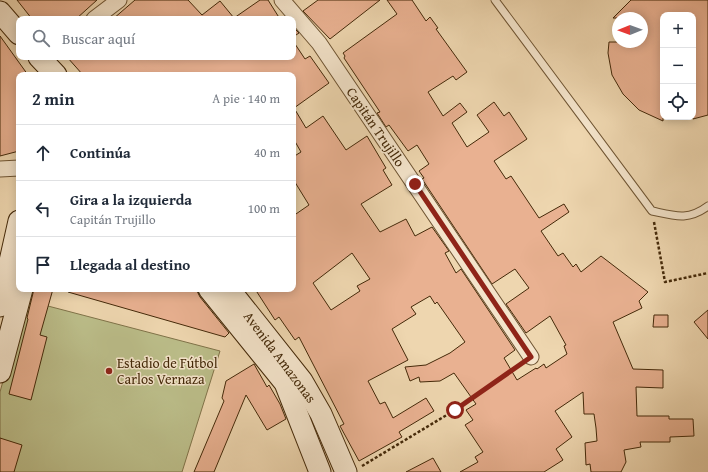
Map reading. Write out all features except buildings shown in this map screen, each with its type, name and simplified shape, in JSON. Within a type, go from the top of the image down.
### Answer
[{"type":"main road","points":[[0,12],[16,31]]},
{"type":"main road","points":[[43,60],[53,72]]},
{"type":"main road","points":[[0,306],[16,234]]},
{"type":"main road","points":[[0,372],[4,347],[21,292]]},
{"type":"main road","name":"Avenida Amazonas","points":[[211,292],[285,383],[320,472]]},
{"type":"main road","name":"Avenida Amazonas","points":[[231,292],[302,381],[352,470]]},
{"type":"street","points":[[98,16],[119,0]]},
{"type":"street","name":"Capitán Trujillo","points":[[282,0],[296,16]]},
{"type":"street","name":"Capitán Trujillo","points":[[296,16],[319,43],[531,357]]},
{"type":"street","points":[[0,169],[16,168]]},
{"type":"lane","points":[[495,0],[652,211],[682,217],[700,212],[708,206]]},
{"type":"path","points":[[652,211],[664,282],[708,272]]},
{"type":"path","points":[[352,470],[455,410],[531,357]]},
{"type":"green space","name":"Estadio de Fútbol Carlos Vernaza","points":[[25,300],[220,351],[182,472],[0,472],[0,392]]},
{"type":"place","name":"Estadio de Fútbol Carlos Vernaza","points":[[109,371]]},
{"type":"route","points":[[415,184],[531,357],[455,410]]}]
